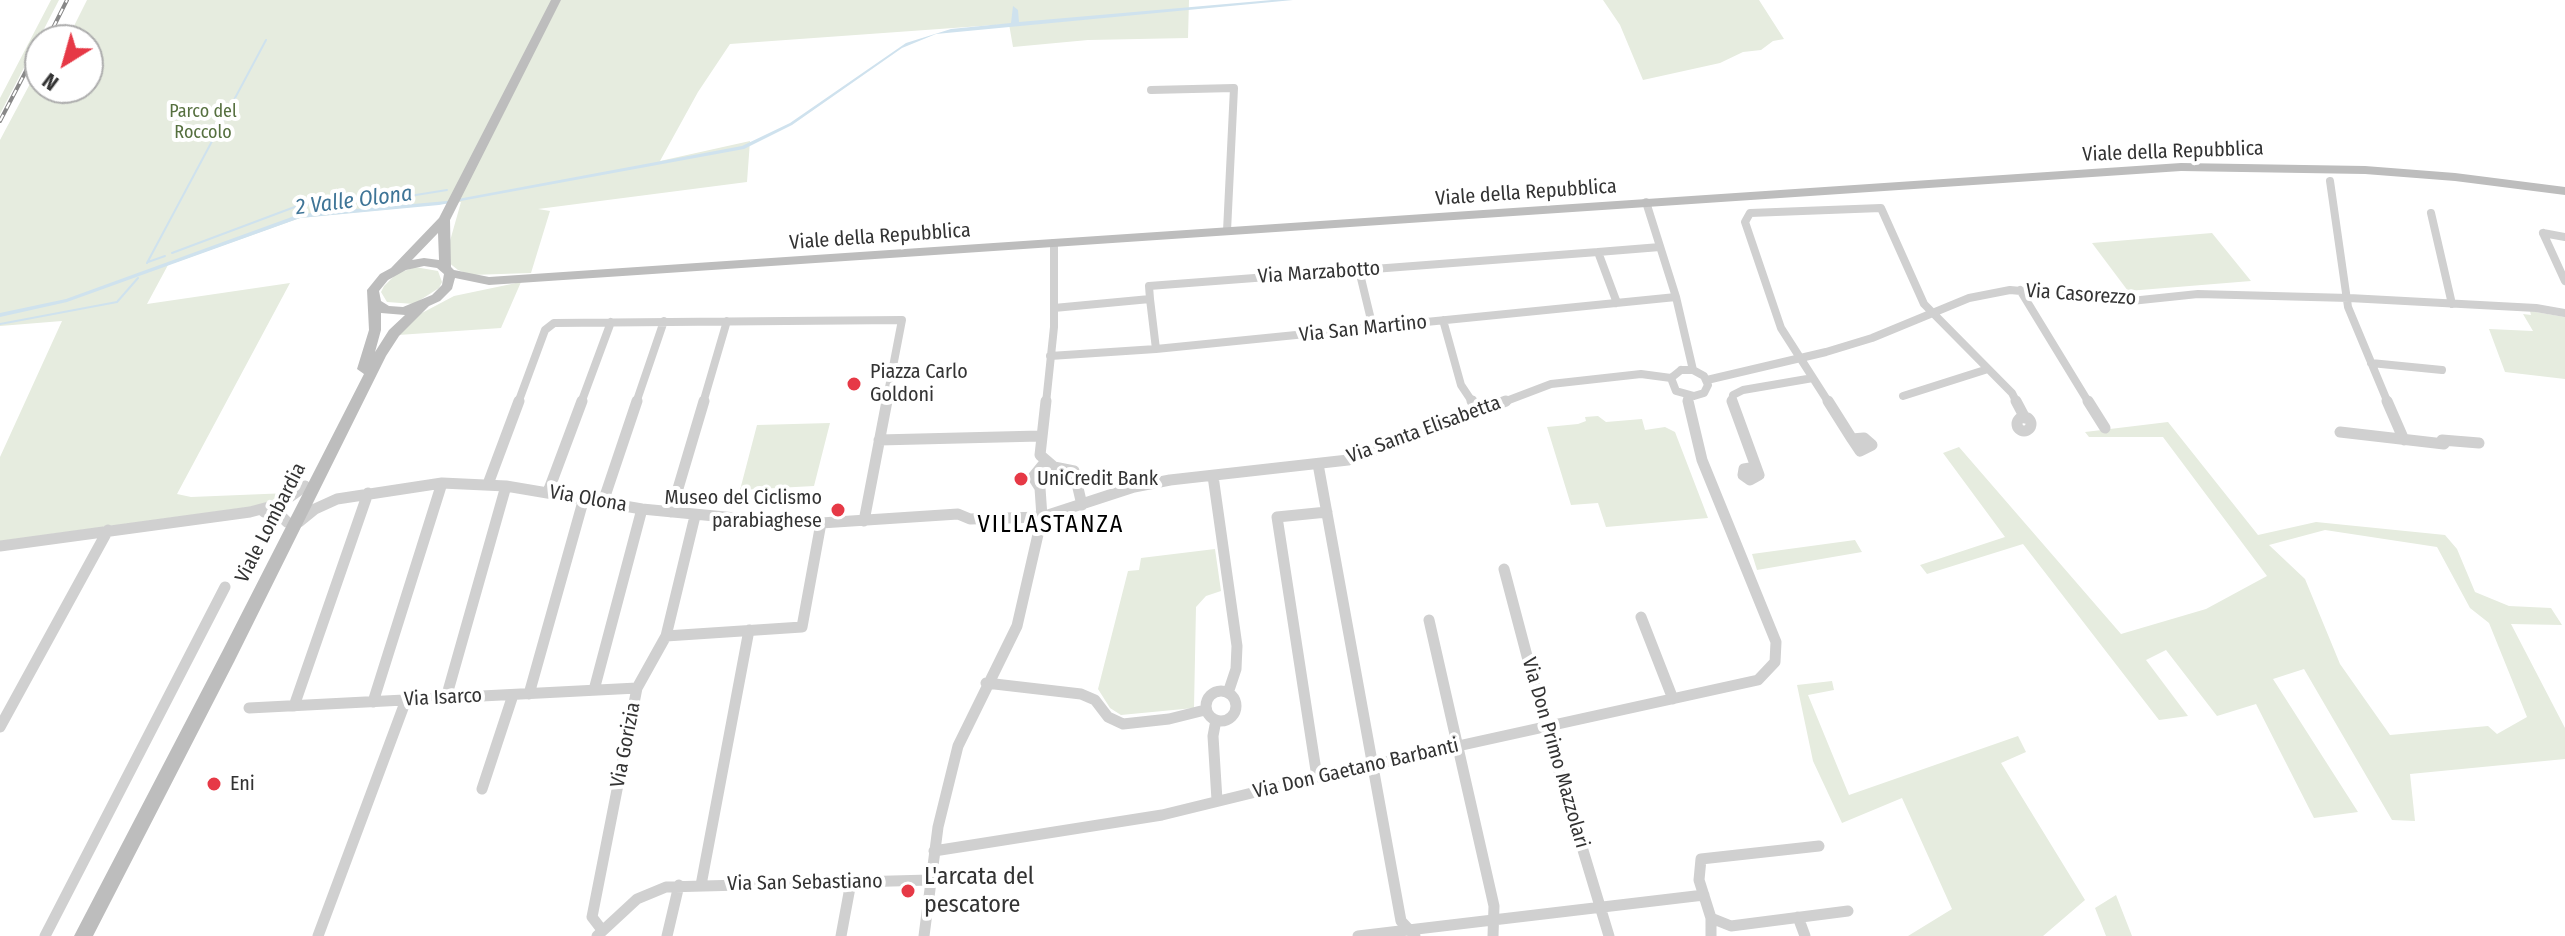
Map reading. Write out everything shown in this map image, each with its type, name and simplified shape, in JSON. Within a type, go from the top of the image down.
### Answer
[{"type":"street","points":[[489,281],[394,311],[375,303],[372,295],[375,286],[444,220],[556,0]]},
{"type":"street","points":[[1151,90],[1234,88],[1227,231]]},
{"type":"street","name":"Viale della Repubblica","points":[[489,281],[2223,166],[2391,172],[2565,191]]},
{"type":"street","points":[[2330,181],[2348,307],[2404,440]]},
{"type":"street","points":[[1646,202],[1676,297],[1693,370]]},
{"type":"street","points":[[1852,439],[1781,328],[1745,222],[1750,213],[1881,208],[1922,301],[2012,393],[2025,418]]},
{"type":"street","points":[[2431,213],[2452,304]]},
{"type":"street","points":[[430,302],[448,286],[444,220]]},
{"type":"street","points":[[2565,237],[2543,233],[2565,281]]},
{"type":"street","points":[[1054,243],[1054,308],[1040,455],[1054,467],[1074,471],[1082,505]]},
{"type":"street","name":"Via Marzabotto","points":[[1054,308],[1150,299],[1149,286],[1660,247]]},
{"type":"street","points":[[1598,252],[1617,303]]},
{"type":"street","points":[[396,269],[424,262],[489,281]]},
{"type":"street","points":[[1359,270],[1373,328]]},
{"type":"street","points":[[2020,290],[2105,428]]},
{"type":"street","name":"Via Casorezzo","points":[[1707,380],[1801,359],[1872,338],[1976,296],[2020,290],[2131,301],[2198,294],[2349,298],[2565,313]]},
{"type":"street","name":"Via San Martino","points":[[1050,356],[1156,349],[1676,297]]},
{"type":"street","points":[[1150,299],[1156,349]]},
{"type":"street","name":"Viale Lombardia","points":[[85,933],[290,525],[386,344],[430,302]]},
{"type":"street","name":"Viale Lombardia","points":[[312,482],[366,364],[375,330],[375,303]]},
{"type":"street","points":[[488,484],[550,325],[902,320],[864,521]]},
{"type":"street","points":[[1443,320],[1463,391],[1478,410]]},
{"type":"street","points":[[603,502],[664,321]]},
{"type":"street","points":[[671,512],[727,321]]},
{"type":"street","points":[[548,492],[611,322]]},
{"type":"street","points":[[2371,363],[2442,370]]},
{"type":"street","points":[[1903,396],[1988,369]]},
{"type":"street","points":[[1681,370],[1693,370],[1707,380],[1704,393],[1687,396],[1676,391],[1671,378],[1681,370]]},
{"type":"street","name":"Via Santa Elisabetta","points":[[1042,517],[1134,487],[1170,480],[1348,460],[1529,390],[1563,382],[1641,374],[1671,378]]},
{"type":"street","points":[[1756,467],[1732,404],[1733,395],[1743,390],[1813,378]]},
{"type":"street","name":"Via Don Gaetano Barbanti","points":[[934,851],[1162,815],[1317,777],[1753,682],[1772,668],[1777,656],[1776,642],[1702,460],[1687,396]]},
{"type":"street","points":[[2340,432],[2444,444],[2442,440],[2479,443]]},
{"type":"street","points":[[879,440],[1040,436]]},
{"type":"street","points":[[924,936],[934,851],[958,746],[986,683],[1017,626],[1042,517],[1040,488],[1033,477],[1046,461]]},
{"type":"street","points":[[1318,464],[1401,921],[1412,933]]},
{"type":"street","points":[[1213,476],[1237,646],[1236,669],[1228,693]]},
{"type":"street","points":[[0,546],[250,512],[280,504],[312,482],[322,492],[349,496]]},
{"type":"street","points":[[373,702],[442,483]]},
{"type":"street","name":"Via Olona","points":[[290,525],[315,509],[349,496],[442,483],[506,486],[695,516],[821,523],[958,514],[970,519],[1042,517]]},
{"type":"street","points":[[446,698],[506,486]]},
{"type":"street","points":[[294,706],[368,493]]},
{"type":"street","points":[[529,694],[584,498]]},
{"type":"street","points":[[594,690],[642,509]]},
{"type":"street","points":[[250,512],[275,513],[290,525]]},
{"type":"street","points":[[1317,777],[1277,517],[1327,512]]},
{"type":"street","name":"Via Gorizia","points":[[600,933],[592,917],[637,688],[666,636],[695,516]]},
{"type":"street","points":[[666,636],[802,627],[821,523]]},
{"type":"street","points":[[0,727],[108,530]]},
{"type":"street","name":"Via Don Primo Mazzolari","points":[[1504,569],[1546,728],[1609,936]]},
{"type":"street","name":"Viale Lombardia","points":[[45,936],[225,587]]},
{"type":"street","points":[[1641,617],[1673,699]]},
{"type":"street","points":[[1429,620],[1494,906],[1493,936]]},
{"type":"street","points":[[701,885],[749,630]]},
{"type":"street","points":[[986,683],[1081,694],[1095,700],[1108,717],[1123,724],[1169,719],[1205,710]]},
{"type":"street","name":"Via Isarco","points":[[249,708],[637,688]]},
{"type":"street","points":[[1228,693],[1235,699],[1237,710],[1229,719],[1216,720],[1205,710],[1205,703],[1213,694],[1228,693]]},
{"type":"street","points":[[482,789],[513,695]]},
{"type":"street","points":[[318,936],[406,700]]},
{"type":"street","points":[[1216,720],[1213,736],[1217,800]]},
{"type":"street","points":[[1711,936],[1711,918],[1699,880],[1701,859],[1819,846]]},
{"type":"street","name":"Via San Sebastiano","points":[[600,933],[624,908],[644,895],[679,885],[930,880]]},
{"type":"street","points":[[841,936],[851,882]]},
{"type":"street","points":[[667,936],[679,885]]},
{"type":"street","points":[[1358,936],[1412,933],[1704,895]]},
{"type":"street","points":[[1711,918],[1731,926],[1848,911]]},
{"type":"street","points":[[1798,917],[1805,936]]},
{"type":"green space","points":[[51,0],[59,0],[47,24],[39,24]]},
{"type":"green space","name":"Parco del Roccolo","points":[[87,0],[1189,0],[1188,38],[1088,40],[1013,47],[1009,24],[730,44],[698,92],[660,161],[750,141],[747,182],[538,209],[550,211],[531,273],[471,275],[448,262],[448,248],[461,202],[300,218],[168,265],[147,304],[290,283],[177,494],[191,497],[289,493],[281,502],[257,506],[0,541],[0,457],[62,321],[0,326],[0,140],[24,95],[24,104],[104,104],[104,24],[75,24]]},
{"type":"green space","points":[[1603,0],[1759,0],[1784,39],[1720,63],[1643,80],[1620,25]]},
{"type":"green space","points":[[24,52],[24,68],[0,114],[0,98]]},
{"type":"green space","points":[[2212,233],[2251,281],[2128,291],[2092,243]]},
{"type":"green space","points":[[415,267],[438,271],[442,282],[439,288],[414,304],[387,302],[381,292],[384,286],[396,274]]},
{"type":"green space","points":[[521,282],[501,328],[398,335],[420,314],[454,296]]},
{"type":"green space","points":[[2530,311],[2565,317],[2565,379],[2505,372],[2489,329],[2533,331],[2523,314],[2531,315]]},
{"type":"green space","points":[[1598,416],[1606,422],[1642,419],[1645,430],[1665,427],[1675,432],[1708,518],[1606,527],[1598,503],[1571,505],[1547,427],[1578,424],[1586,421],[1585,417]]},
{"type":"green space","points":[[2168,422],[2258,535],[2316,522],[2445,535],[2457,549],[2475,592],[2509,606],[2551,608],[2562,625],[2511,624],[2565,728],[2565,759],[2410,774],[2415,821],[2392,820],[2304,669],[2273,679],[2358,812],[2314,818],[2256,704],[2217,716],[2166,650],[2146,660],[2188,716],[2159,720],[2023,544],[1927,574],[1920,565],[2005,537],[1943,453],[1959,447],[2121,634],[2206,609],[2267,576],[2163,437],[2089,437],[2085,432]],"holes":[[[2325,530],[2437,547],[2470,608],[2489,623],[2527,717],[2497,734],[2488,726],[2390,735],[2340,664],[2305,579],[2269,545]]]},
{"type":"green space","points":[[830,423],[814,486],[740,490],[757,425]]},
{"type":"green space","points":[[1855,540],[1862,552],[1757,570],[1752,554]]},
{"type":"green space","points":[[1215,549],[1221,591],[1206,596],[1196,607],[1194,708],[1121,715],[1110,708],[1098,689],[1128,571],[1139,570],[1141,558]]},
{"type":"green space","points":[[1832,681],[1834,690],[1808,695],[1849,795],[2018,736],[2026,752],[2001,763],[2085,900],[2043,936],[1908,936],[1952,909],[1902,798],[1842,823],[1813,761],[1797,685]]},
{"type":"green space","points":[[2116,895],[2132,936],[2106,936],[2095,908]]},
{"type":"water","points":[[1293,0],[936,34],[902,48],[792,125],[744,149],[439,205],[300,218],[67,302],[0,317],[0,313],[66,299],[300,214],[447,201],[742,146],[790,123],[906,43],[951,29],[1011,23],[1013,6],[1018,10],[1019,22]]},
{"type":"waterway","name":"2 Valle Olona","points":[[147,263],[266,40]]},
{"type":"waterway","name":"2 Valle Olona","points":[[172,253],[300,205],[397,198],[447,190]]},
{"type":"waterway","name":"2 Valle Olona","points":[[148,262],[165,256]]},
{"type":"waterway","name":"2 Valle Olona","points":[[0,324],[117,302],[138,278]]},
{"type":"railway","points":[[55,24],[67,0]]},
{"type":"railway","points":[[0,121],[24,75]]},
{"type":"place","name":"Piazza Carlo Goldoni","points":[[854,384]]},
{"type":"place","name":"UniCredit Bank","points":[[1021,479]]},
{"type":"place","name":"Museo del Ciclismo parabiaghese","points":[[838,510]]},
{"type":"place","name":"Eni","points":[[214,784]]},
{"type":"place","name":"L'arcata del pescatore","points":[[908,891]]},
{"type":"district","name":"VILLASTANZA","points":[[1051,525]]}]
